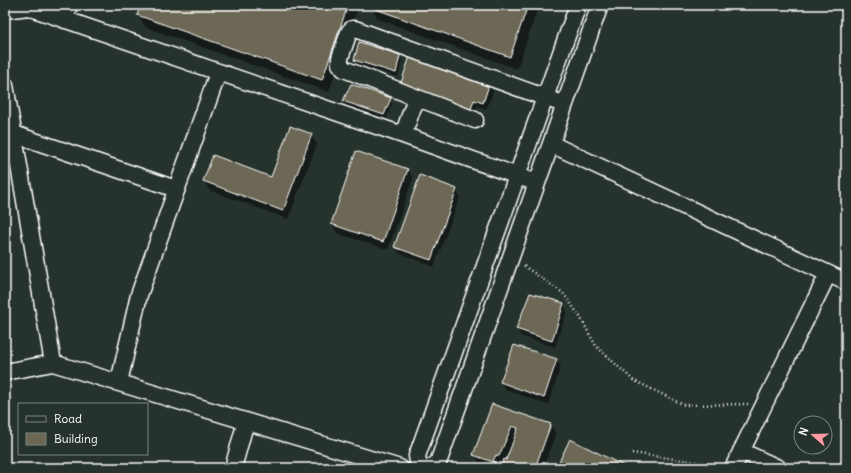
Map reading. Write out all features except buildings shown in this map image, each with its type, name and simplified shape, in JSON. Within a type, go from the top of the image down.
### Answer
[{"type":"lane","points":[[419,468],[417,456],[578,5]]},
{"type":"lane","points":[[430,468],[438,463],[600,5]]},
{"type":"lane","points":[[5,10],[28,7],[67,12],[218,73],[403,135],[537,183]]},
{"type":"lane","points":[[571,22],[592,30]]},
{"type":"lane","points":[[475,120],[344,69],[340,64],[340,58],[349,32],[352,29],[355,29],[565,105]]},
{"type":"lane","points":[[119,382],[139,295],[218,73]]},
{"type":"lane","points":[[5,85],[53,362]]},
{"type":"lane","points":[[403,135],[414,104],[413,98],[410,95]]},
{"type":"lane","points":[[14,134],[176,189]]},
{"type":"lane","points":[[551,144],[846,282]]},
{"type":"lane","points":[[733,468],[828,274]]},
{"type":"lane","points":[[5,372],[53,362],[400,468]]},
{"type":"lane","points":[[233,468],[246,421]]},
{"type":"lane","points":[[741,451],[778,468]]},
{"type":"path","points":[[511,257],[563,293],[579,315],[596,346],[633,380],[684,405],[764,404]]},
{"type":"path","points":[[632,453],[733,468]]}]
